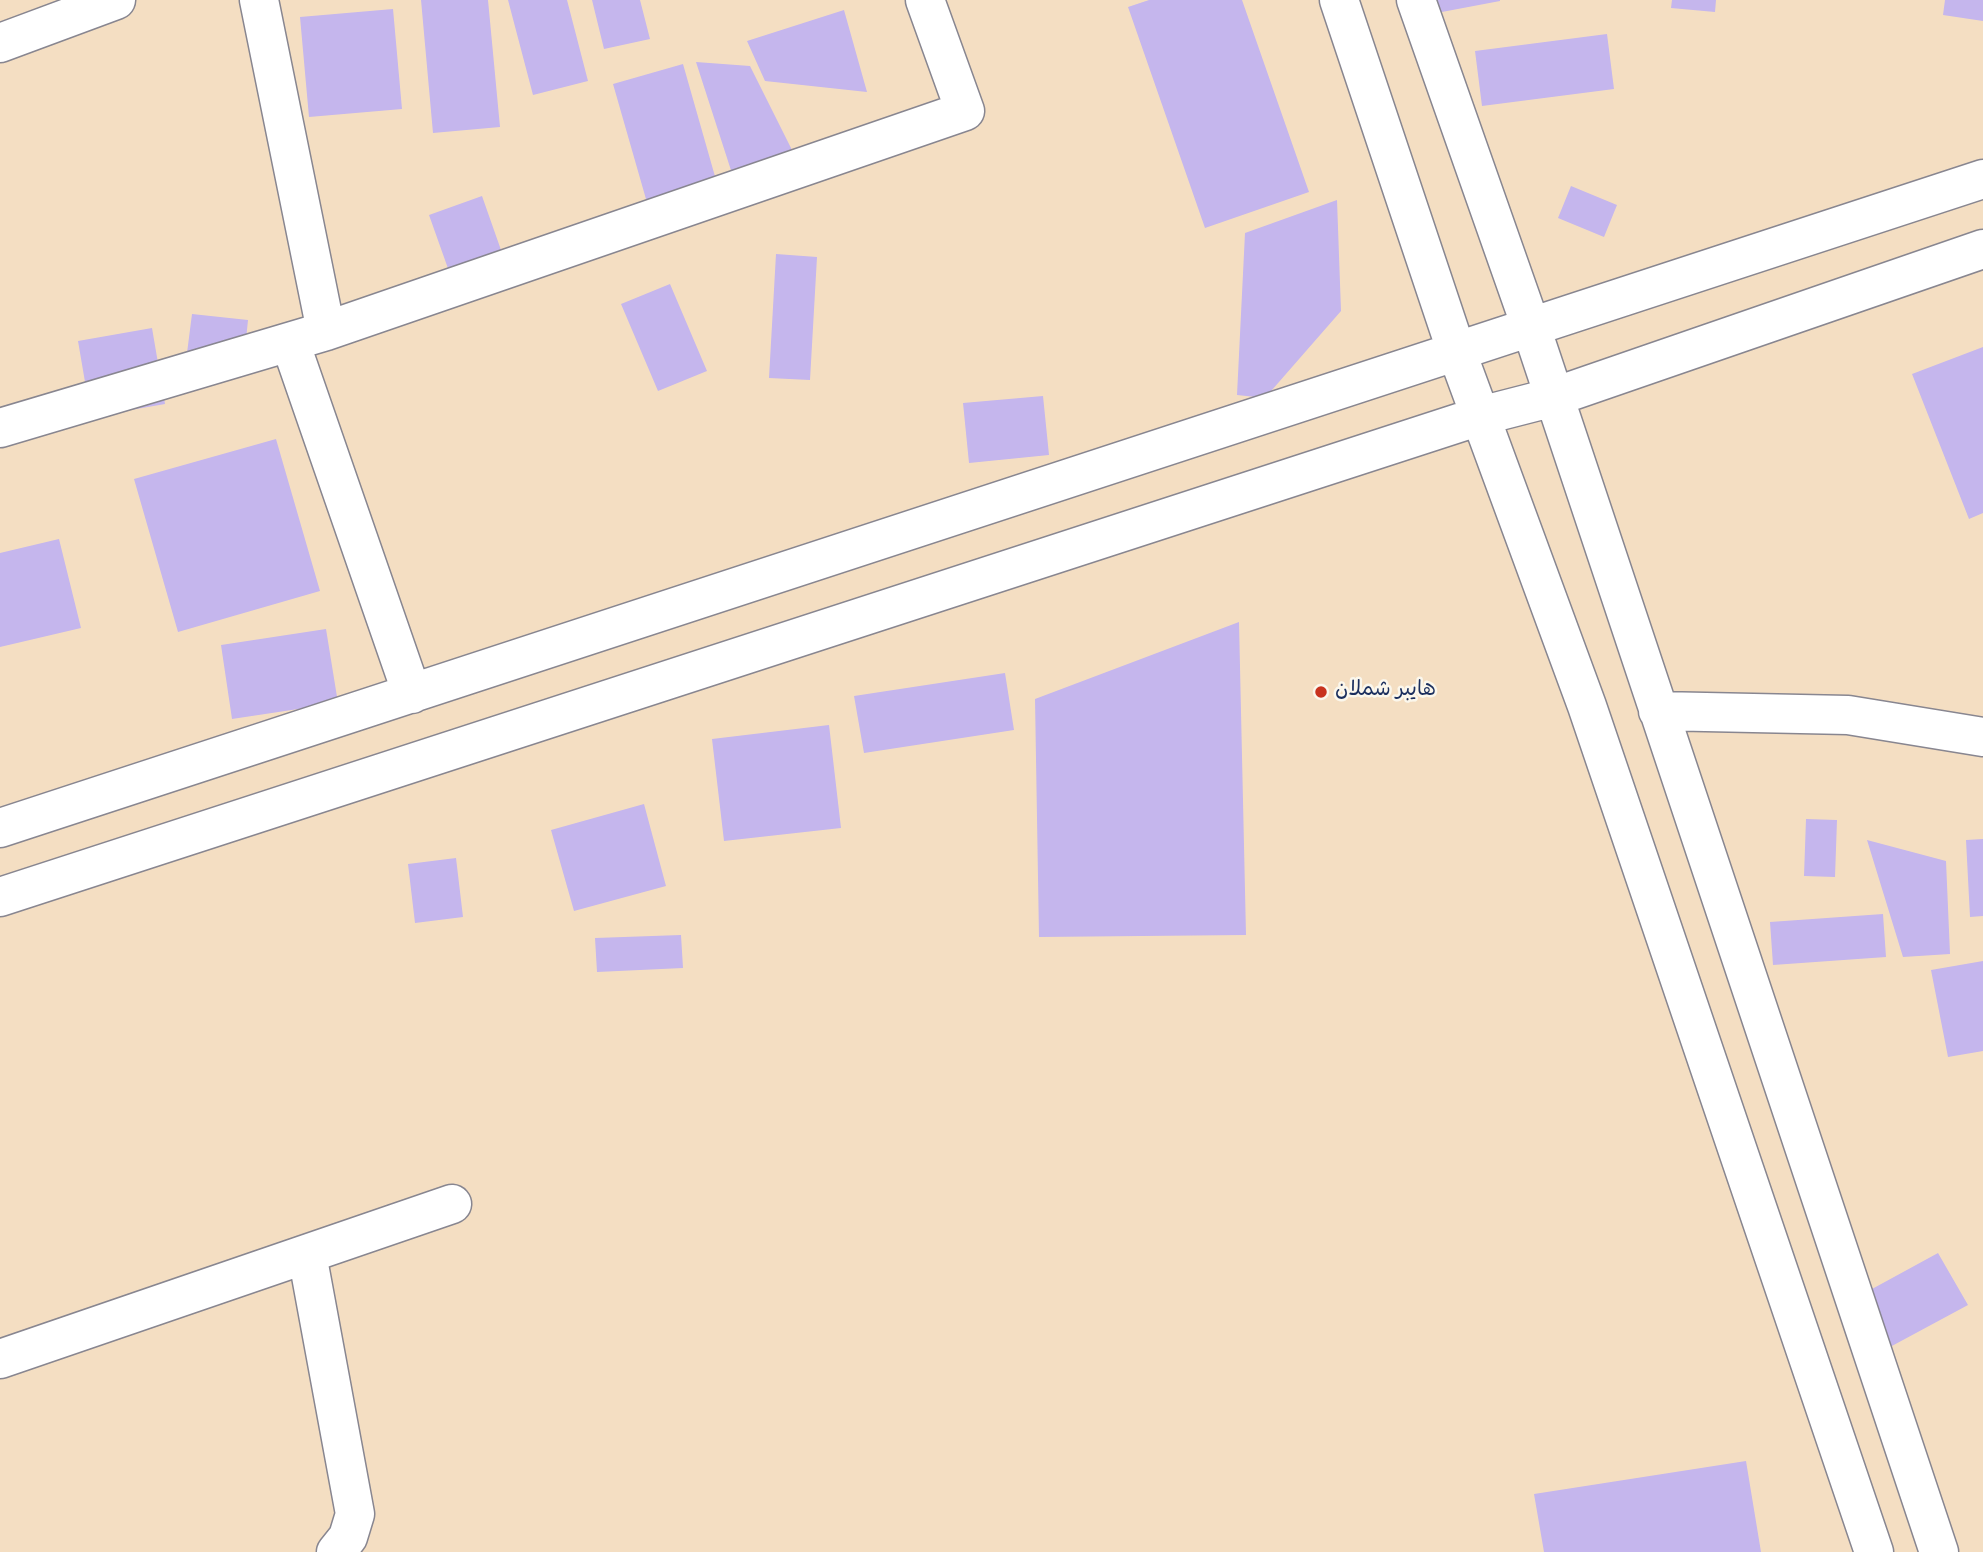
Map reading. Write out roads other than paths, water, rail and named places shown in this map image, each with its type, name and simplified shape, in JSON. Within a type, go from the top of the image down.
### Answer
[{"type":"street","points":[[0,43],[116,0]]},
{"type":"street","points":[[259,0],[326,331]]},
{"type":"street","points":[[0,428],[326,331],[965,111],[925,0]]},
{"type":"street","points":[[1339,0],[1456,349],[1587,706],[1874,1552]]},
{"type":"street","points":[[1416,0],[1530,324],[1940,1552]]},
{"type":"street","points":[[0,828],[1530,324],[1983,178]]},
{"type":"street","points":[[0,897],[1480,416],[1554,397],[1983,248]]},
{"type":"street","points":[[290,342],[412,694]]},
{"type":"street","points":[[1658,711],[1848,715],[1983,737]]},
{"type":"street","points":[[0,1359],[452,1204]]},
{"type":"street","points":[[307,1254],[355,1514],[348,1537],[336,1552]]},
{"type":"place","name":"هايبر شملان","points":[[1321,692]]}]
